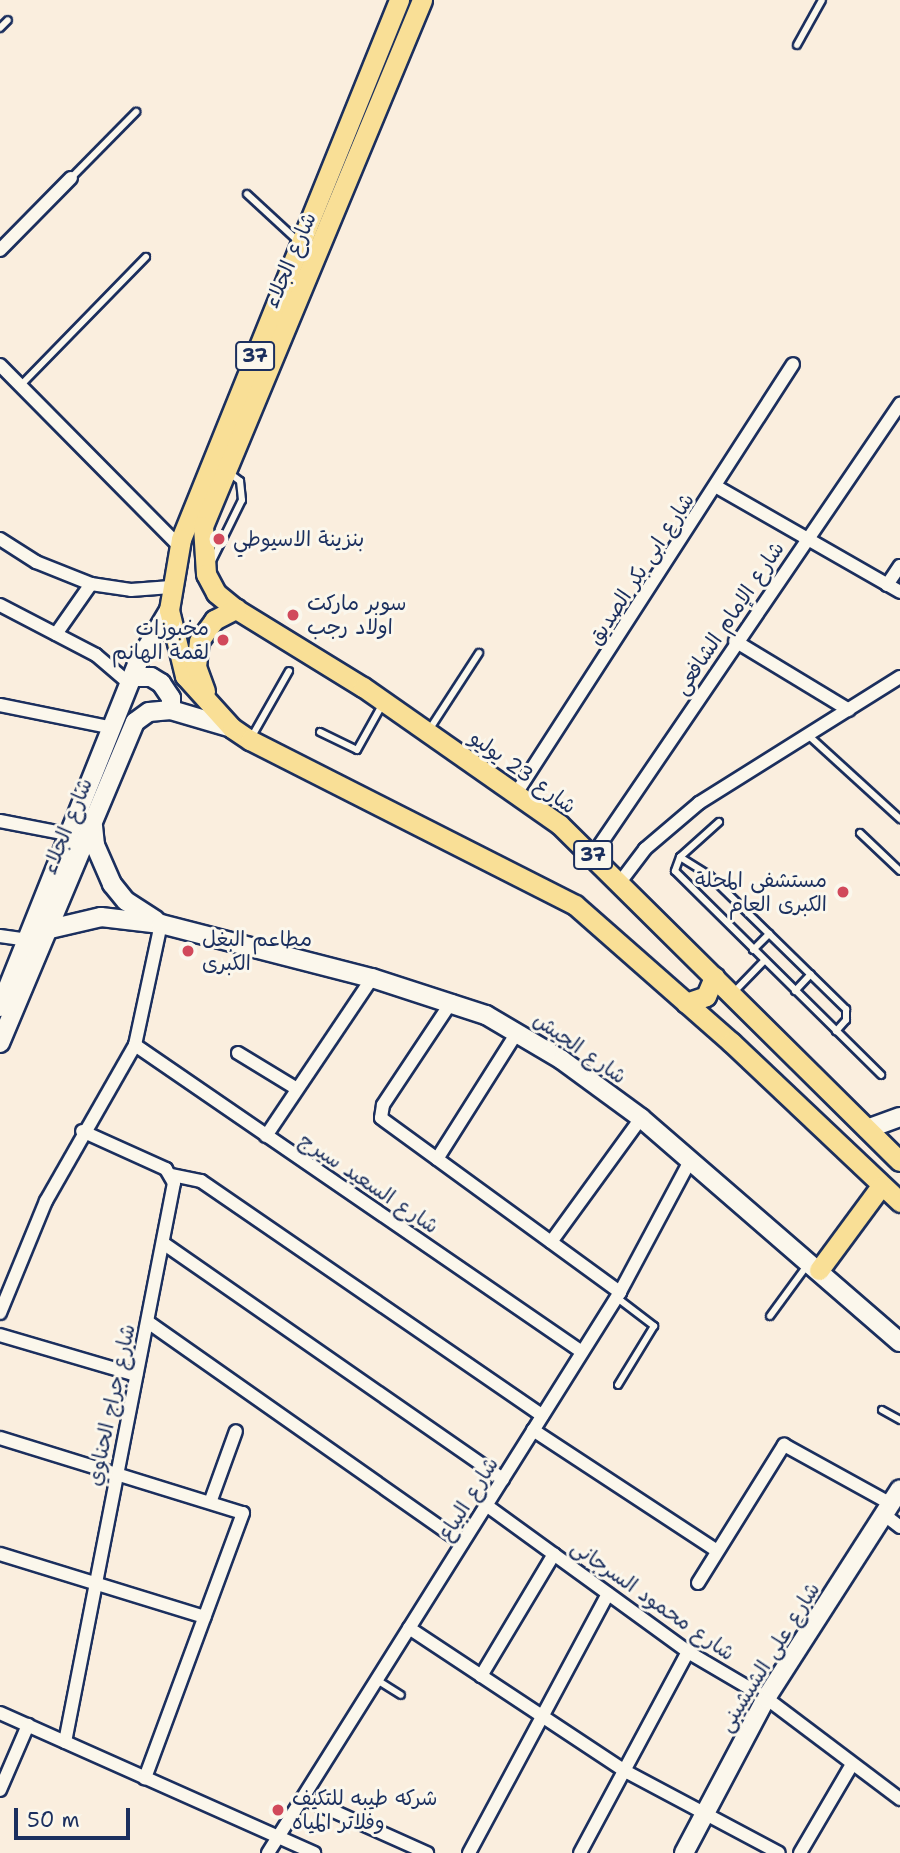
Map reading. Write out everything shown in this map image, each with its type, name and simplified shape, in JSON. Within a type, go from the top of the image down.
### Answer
[{"type":"main road","name":"شارع الجلاء","points":[[215,711],[185,676],[169,610],[179,546],[399,0]]},
{"type":"main road","name":"شارع الجلاء","points":[[236,608],[216,593],[206,574],[203,526],[422,0]]},
{"type":"main road","points":[[311,218],[330,225]]},
{"type":"main road","points":[[215,711],[199,678],[196,653],[214,620],[236,608]]},
{"type":"main road","name":"شارع 23 يوليو","points":[[236,608],[384,702],[517,792],[621,881],[867,1129],[898,1156]]},
{"type":"main road","name":"37","points":[[215,711],[232,728],[250,740],[563,897],[731,1042],[900,1202]]},
{"type":"main road","points":[[686,1003],[706,996],[714,977]]},
{"type":"main road","points":[[731,1042],[735,1023],[753,1015]]},
{"type":"main road","points":[[814,1266],[881,1186]]},
{"type":"street","points":[[0,250],[71,178]]},
{"type":"street","name":"شارع ابى بكر الصديق","points":[[517,792],[718,487],[793,364]]},
{"type":"street","points":[[0,365],[179,546]]},
{"type":"street","name":"شارع الإمام الشافعى","points":[[593,855],[735,641],[900,404]]},
{"type":"street","points":[[718,487],[900,592]]},
{"type":"street","points":[[0,539],[46,567],[91,584],[131,590],[171,587]]},
{"type":"street","points":[[887,585],[900,566]]},
{"type":"street","points":[[56,635],[91,584]]},
{"type":"street","points":[[0,605],[96,655],[131,680],[161,682],[171,698],[171,710],[232,728]]},
{"type":"street","name":"شارع الجلاء","points":[[0,1007],[41,937],[72,835],[131,680],[169,610]]},
{"type":"street","points":[[735,641],[849,710]]},
{"type":"street","points":[[621,881],[670,824],[900,677]]},
{"type":"street","points":[[0,705],[113,728]]},
{"type":"street","name":"شارع الجلاء","points":[[0,1043],[41,937],[93,824],[135,722],[149,712],[171,710]]},
{"type":"street","points":[[0,821],[72,835]]},
{"type":"street","name":"شارع الجيش","points":[[93,824],[95,845],[112,884],[142,914],[161,924]]},
{"type":"street","name":"شارع الجيش","points":[[41,937],[89,917],[161,924],[452,1001],[518,1031],[641,1118],[900,1342]]},
{"type":"street","points":[[0,1313],[6,1279],[82,1131],[135,1045],[161,924]]},
{"type":"street","points":[[0,936],[41,937]]},
{"type":"street","points":[[266,1136],[372,978]]},
{"type":"street","points":[[452,1001],[381,1110],[383,1121],[551,1242],[618,1294]]},
{"type":"street","points":[[437,1159],[518,1031]]},
{"type":"street","name":"شارع السعيد سيرج","points":[[135,1045],[582,1352]]},
{"type":"street","points":[[238,1053],[297,1090]]},
{"type":"street","points":[[867,1129],[900,1117]]},
{"type":"street","points":[[551,1242],[641,1118]]},
{"type":"street","points":[[82,1131],[172,1175],[201,1181],[542,1415]]},
{"type":"street","name":"شارع البياع","points":[[268,1853],[618,1294],[691,1159]]},
{"type":"street","name":"شارع جراج الحناوي","points":[[65,1741],[163,1243],[172,1175]]},
{"type":"street","points":[[163,1243],[503,1479]]},
{"type":"street","points":[[148,1322],[462,1543]]},
{"type":"street","points":[[0,1335],[136,1375]]},
{"type":"street","points":[[533,1430],[717,1551]]},
{"type":"street","points":[[211,1500],[236,1431]]},
{"type":"street","points":[[0,1438],[239,1508],[243,1517],[145,1778]]},
{"type":"street","points":[[698,1583],[784,1445],[894,1509]]},
{"type":"street","name":"شارع محمود السرجانى","points":[[486,1505],[688,1651],[766,1698],[851,1766],[900,1799]]},
{"type":"street","name":"شارع على الشيشينى","points":[[684,1853],[766,1698],[894,1509]]},
{"type":"street","points":[[0,1554],[205,1617]]},
{"type":"street","points":[[481,1676],[554,1554]]},
{"type":"street","points":[[469,1853],[608,1594]]},
{"type":"street","points":[[410,1628],[625,1771],[779,1853]]},
{"type":"street","points":[[580,1853],[688,1651]]},
{"type":"street","points":[[0,1713],[314,1853]]},
{"type":"street","points":[[0,1790],[28,1725]]},
{"type":"street","points":[[800,1853],[851,1766]]},
{"type":"street","points":[[304,1798],[427,1853]]},
{"type":"lane","points":[[797,44],[822,0]]},
{"type":"lane","points":[[0,28],[8,20]]},
{"type":"lane","points":[[71,178],[136,112]]},
{"type":"lane","points":[[247,194],[301,244]]},
{"type":"lane","points":[[20,385],[146,257]]},
{"type":"lane","points":[[428,731],[479,653]]},
{"type":"lane","points":[[250,740],[289,671]]},
{"type":"lane","points":[[320,732],[356,750],[384,702]]},
{"type":"lane","points":[[808,735],[900,818]]},
{"type":"lane","points":[[719,822],[680,857],[675,871],[881,1075]]},
{"type":"lane","points":[[860,833],[900,871]]},
{"type":"lane","points":[[680,857],[709,875],[846,1009],[846,1020],[836,1031]]},
{"type":"lane","points":[[753,950],[769,934]]},
{"type":"lane","points":[[732,994],[764,961]]},
{"type":"lane","points":[[795,991],[811,974]]},
{"type":"lane","points":[[770,1316],[814,1266]]},
{"type":"lane","points":[[618,1294],[654,1326],[618,1385]]},
{"type":"lane","points":[[882,1409],[900,1420]]},
{"type":"lane","points":[[377,1680],[401,1695]]},
{"type":"place","name":"بنزينة الاسيوطي","points":[[219,539]]},
{"type":"place","name":"سوبر ماركت اولاد رجب","points":[[293,615]]},
{"type":"place","name":"مخبوزات لقمة الهانم","points":[[223,640]]},
{"type":"place","name":"مستشفى المحلة الكبرى العام","points":[[843,892]]},
{"type":"place","name":"مطاعم البغل الكبرى","points":[[188,951]]},
{"type":"place","name":"شركه طيبه للتكيف وفلاتر المياه","points":[[278,1810]]}]
